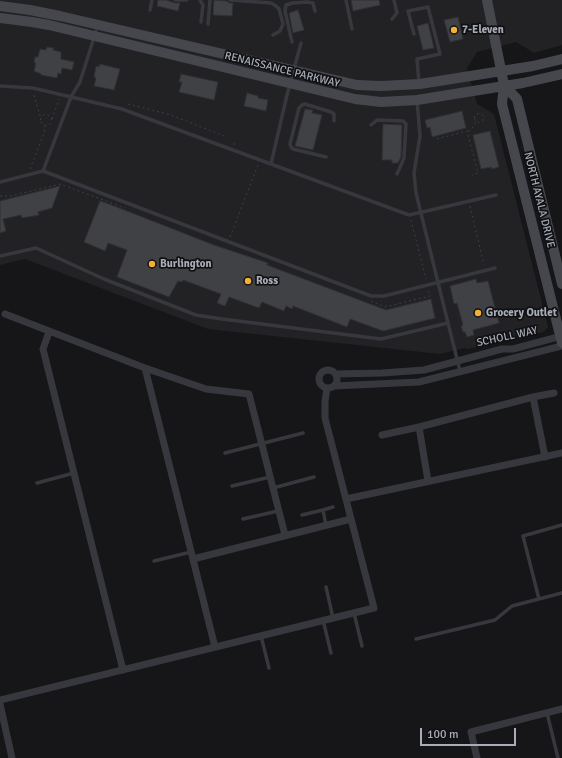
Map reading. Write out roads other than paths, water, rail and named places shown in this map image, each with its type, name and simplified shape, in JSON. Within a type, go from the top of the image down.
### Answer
[{"type":"street","name":"NORTH AYALA DRIVE","points":[[487,0],[504,85],[502,104],[562,340]]},
{"type":"street","name":"RENAISSANCE PARKWAY","points":[[0,6],[60,16],[357,85],[381,86],[420,84],[533,66],[562,59]]},
{"type":"street","name":"RENAISSANCE PARKWAY","points":[[0,18],[32,22],[95,34],[289,84],[355,99],[381,102],[417,100],[562,74]]},
{"type":"street","name":"NORTH AYALA DRIVE","points":[[504,85],[517,99],[562,284]]},
{"type":"street","points":[[5,314],[145,368],[206,389],[249,394],[285,535]]},
{"type":"street","points":[[49,332],[42,349],[123,670]]},
{"type":"street","name":"SCHOLL WAY","points":[[336,374],[424,370],[502,348],[513,349],[562,340]]},
{"type":"street","name":"SCHOLL WAY","points":[[331,387],[419,382],[562,340]]},
{"type":"street","points":[[145,368],[215,647]]},
{"type":"street","points":[[0,700],[374,608],[325,418],[324,401],[331,387],[338,379],[336,374],[330,370],[327,370],[320,375],[319,382],[320,384],[331,387]]},
{"type":"street","points":[[364,385],[365,373]]},
{"type":"street","points":[[382,435],[554,393]]},
{"type":"street","points":[[534,397],[545,457]]},
{"type":"street","points":[[419,427],[428,481]]},
{"type":"street","points":[[346,499],[562,453]]},
{"type":"street","points":[[193,555],[285,535],[351,518]]},
{"type":"street","points":[[0,704],[12,758]]},
{"type":"street","points":[[477,758],[471,732],[562,709]]},
{"type":"lane","points":[[150,10],[152,0]]},
{"type":"lane","points":[[175,0],[187,0]]},
{"type":"lane","points":[[200,0],[203,4],[201,22]]},
{"type":"lane","points":[[208,24],[210,0]]},
{"type":"lane","points":[[230,0],[271,3],[276,6],[279,9],[283,24],[280,31],[273,35]]},
{"type":"lane","points":[[346,0],[352,29]]},
{"type":"lane","points":[[392,19],[397,13],[394,0]]},
{"type":"lane","points":[[292,42],[285,11],[286,5],[307,2],[313,4],[315,10]]},
{"type":"lane","points":[[414,34],[408,10],[428,7],[440,54],[417,59],[420,84]]},
{"type":"lane","points":[[43,171],[71,97],[80,82],[95,34]]},
{"type":"lane","points":[[271,164],[289,84],[301,44]]},
{"type":"lane","points":[[0,86],[33,88],[122,109],[409,215],[496,195]]},
{"type":"lane","points":[[417,100],[420,136],[414,173],[416,193],[460,371]]},
{"type":"lane","points":[[326,157],[293,149],[290,144],[299,108],[302,105],[304,104],[331,112],[334,114],[334,120]]},
{"type":"lane","points":[[371,125],[377,120],[403,121],[406,124],[404,158],[397,174]]},
{"type":"lane","points":[[0,182],[43,171],[371,296],[384,296],[496,268]]},
{"type":"lane","points":[[0,256],[36,248],[104,279],[196,315],[222,320],[381,339],[448,323]]},
{"type":"lane","points":[[225,452],[303,433]]},
{"type":"lane","points":[[37,482],[74,472]]},
{"type":"lane","points":[[232,486],[270,477]]},
{"type":"lane","points":[[273,488],[314,477]]},
{"type":"lane","points":[[302,515],[333,507]]},
{"type":"lane","points":[[322,510],[326,525]]},
{"type":"lane","points":[[242,519],[278,511]]},
{"type":"lane","points":[[539,599],[523,536],[562,525]]},
{"type":"lane","points":[[154,561],[193,555]]},
{"type":"lane","points":[[326,587],[333,618]]},
{"type":"lane","points":[[416,639],[495,620],[512,606],[562,593]]},
{"type":"lane","points":[[354,613],[362,646]]},
{"type":"lane","points":[[323,620],[331,653]]},
{"type":"lane","points":[[261,636],[269,668]]},
{"type":"lane","points":[[547,713],[558,758]]},
{"type":"place","name":"7-Eleven","points":[[454,30]]},
{"type":"place","name":"Burlington","points":[[152,264]]},
{"type":"place","name":"Ross","points":[[248,281]]},
{"type":"place","name":"Grocery Outlet","points":[[478,313]]}]
